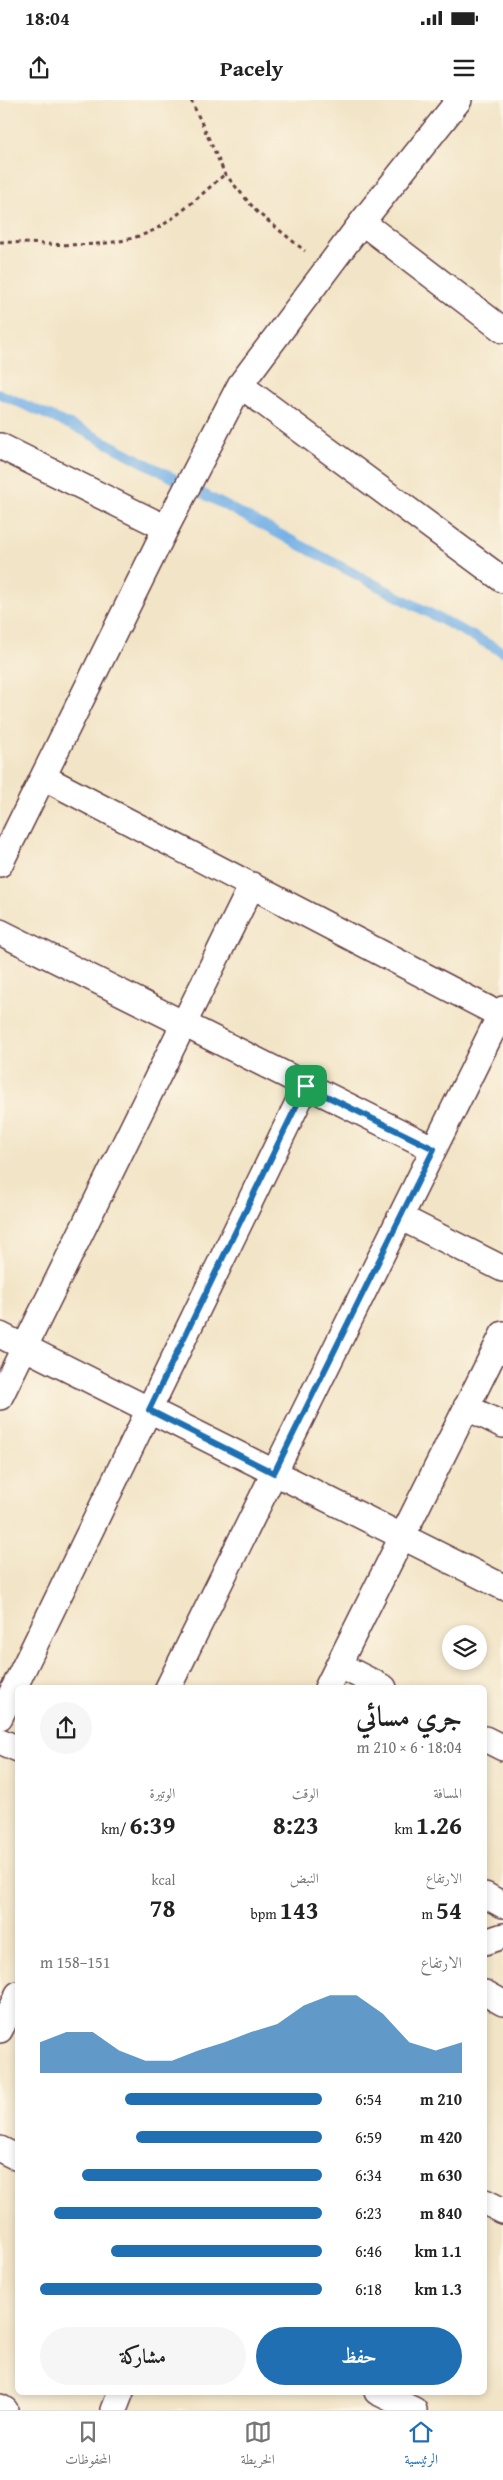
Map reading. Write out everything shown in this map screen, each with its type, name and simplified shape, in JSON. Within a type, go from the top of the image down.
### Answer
[{"type":"street","points":[[0,864],[171,517],[240,385],[362,222],[459,100]]},
{"type":"street","points":[[362,222],[503,330]]},
{"type":"street","points":[[240,385],[503,580]]},
{"type":"street","points":[[0,446],[171,517]]},
{"type":"street","points":[[43,777],[502,1012],[169,1685]]},
{"type":"street","points":[[0,1397],[252,885]]},
{"type":"street","points":[[0,932],[434,1149]]},
{"type":"street","points":[[16,1685],[306,1086]]},
{"type":"street","points":[[400,1217],[503,1269]]},
{"type":"street","points":[[329,1685],[503,1334]]},
{"type":"street","points":[[0,1336],[503,1587]]},
{"type":"street","points":[[466,1407],[503,1425]]},
{"type":"street","points":[[339,1665],[378,1685]]},
{"type":"street","points":[[0,1717],[15,1686]]},
{"type":"street","points":[[487,1740],[503,1748]]},
{"type":"street","points":[[0,1741],[15,1748]]},
{"type":"street","points":[[487,1896],[503,1905]]},
{"type":"street","points":[[487,1941],[503,1936]]},
{"type":"street","points":[[487,1995],[503,2003]]},
{"type":"street","points":[[0,2030],[15,2000]]},
{"type":"street","points":[[0,2149],[15,2156]]},
{"type":"street","points":[[487,2203],[503,2211]]},
{"type":"street","points":[[114,2410],[120,2395]]},
{"type":"street","points":[[382,2395],[414,2410]]},
{"type":"street","points":[[0,2407],[6,2410]]},
{"type":"path","points":[[191,100],[225,174],[257,212],[327,269]]},
{"type":"path","points":[[0,242],[96,244],[134,237],[154,230],[225,174]]},
{"type":"waterway","points":[[0,394],[86,432],[503,652]]},
{"type":"route","points":[[306,1086],[434,1149],[274,1473],[149,1410],[306,1086]]}]
